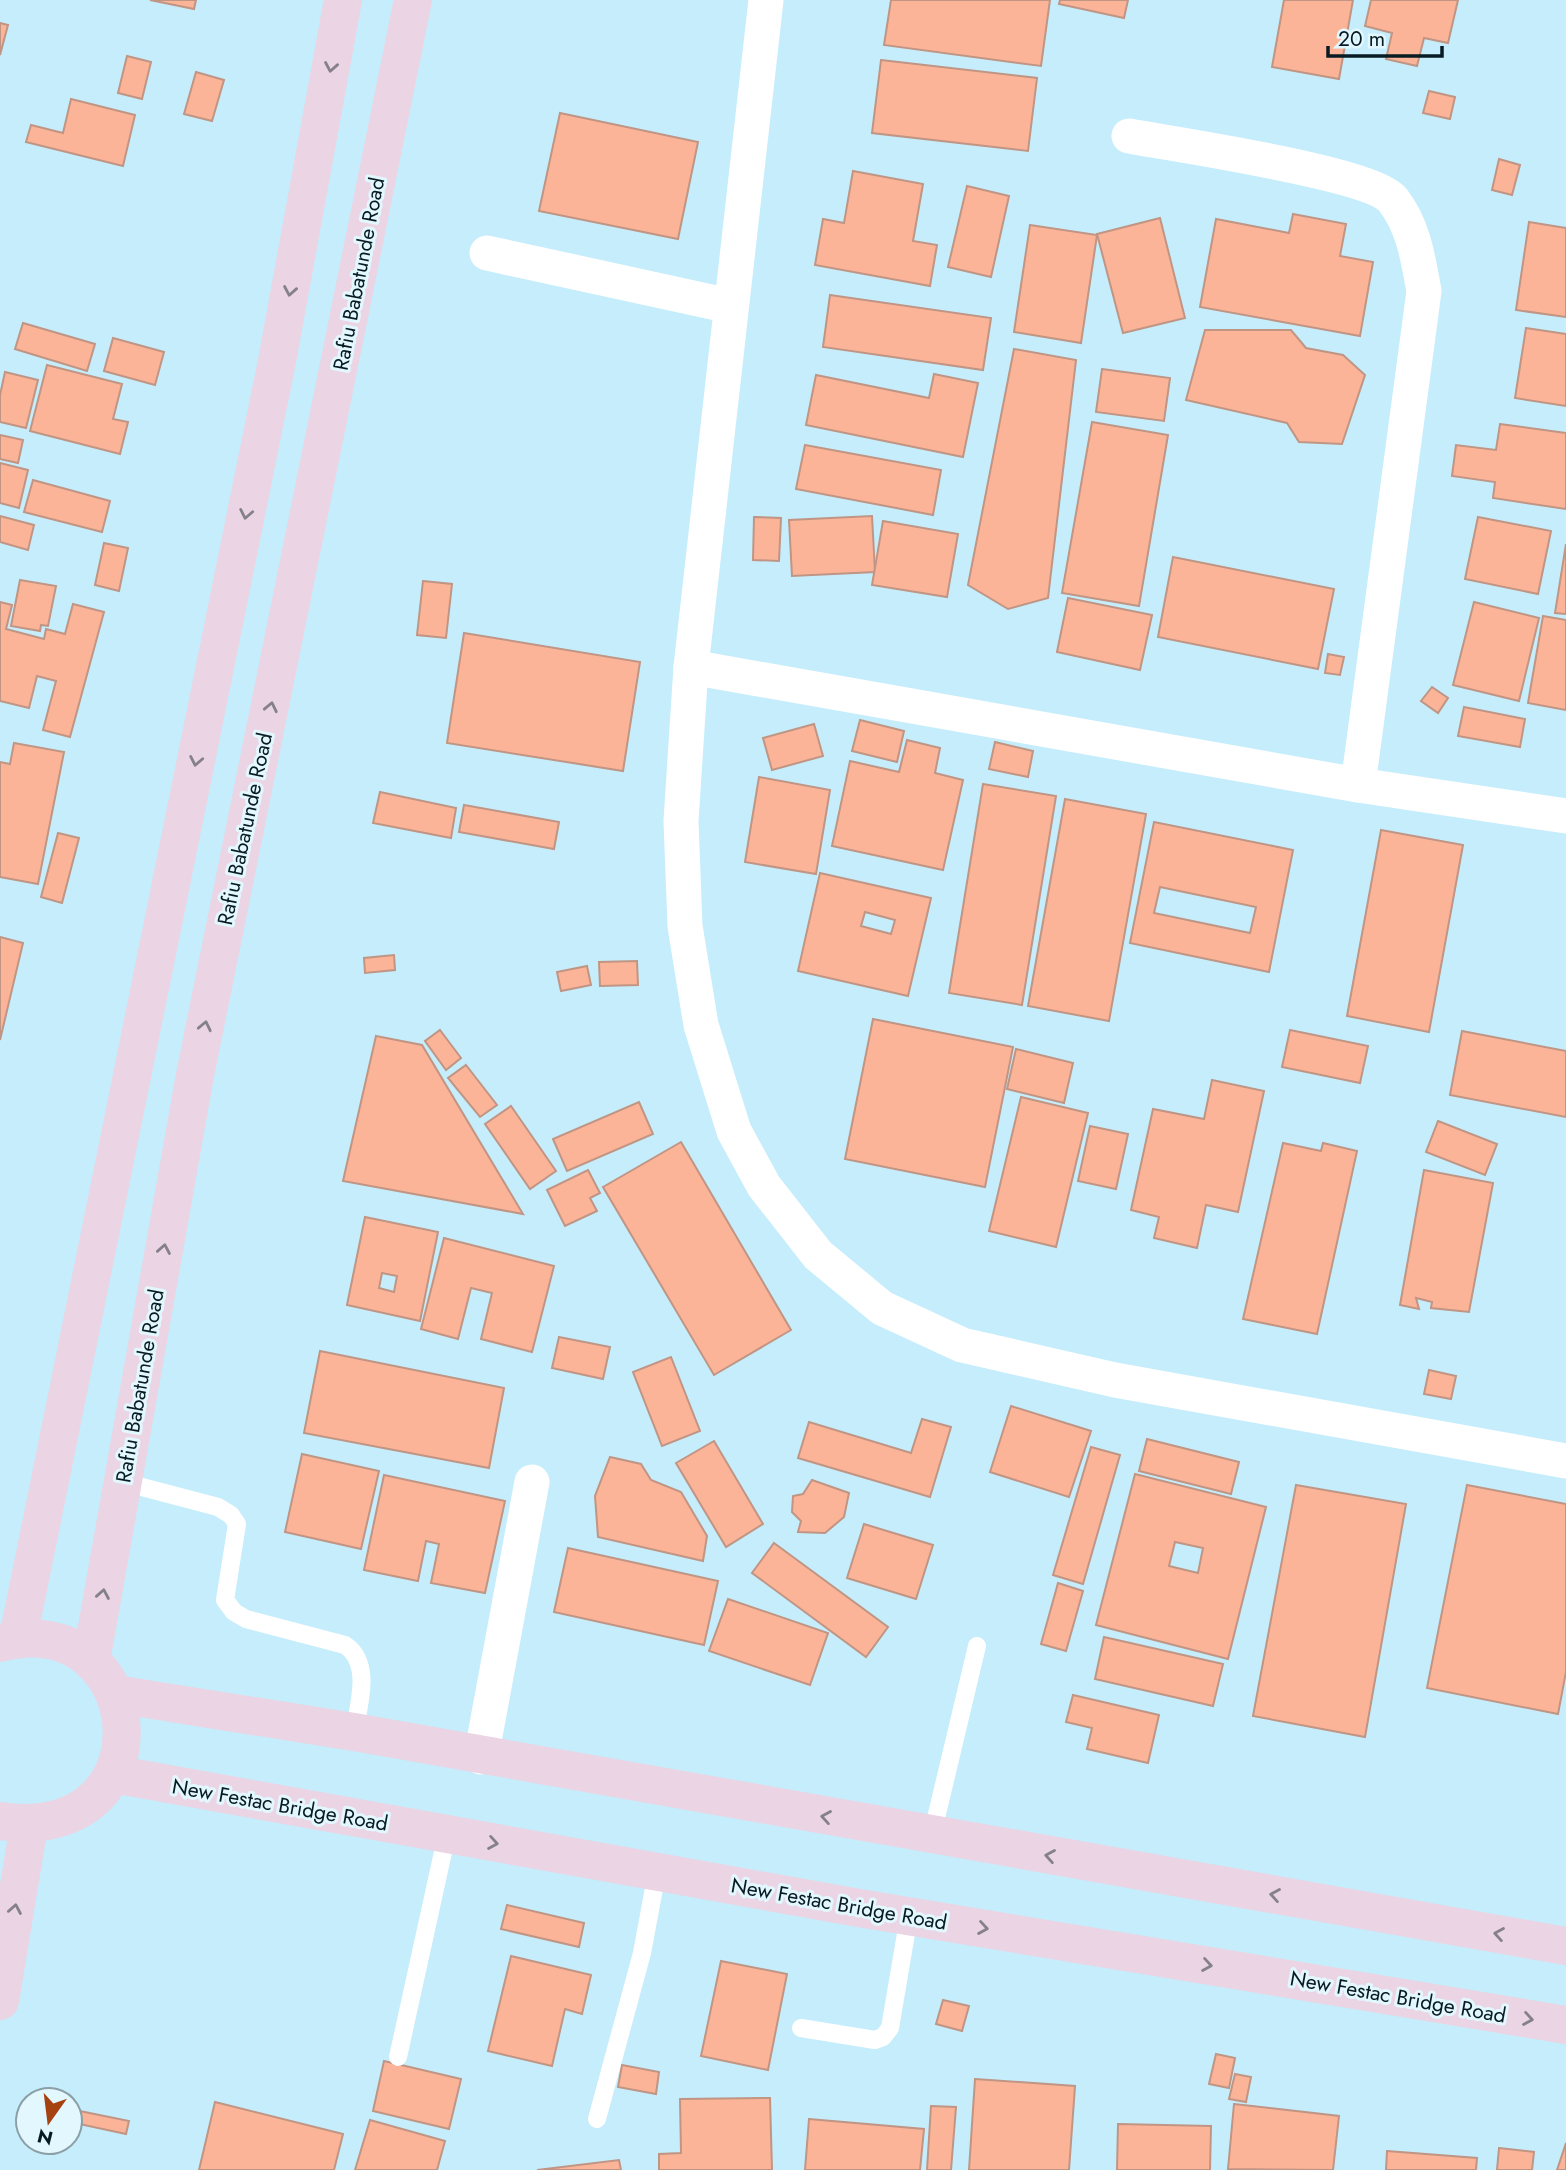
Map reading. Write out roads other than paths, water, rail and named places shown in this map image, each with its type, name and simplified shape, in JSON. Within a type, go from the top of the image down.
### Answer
[{"type":"main road","points":[[0,2001],[15,1823],[63,1819],[92,1801],[113,1774],[123,1734],[115,1694],[91,1661],[69,1647],[44,1639],[9,1640],[277,360],[343,0]]},
{"type":"main road","name":"Rafiu Babatunde Road","points":[[91,1661],[195,1075],[413,0]]},
{"type":"main road","points":[[115,1694],[354,1732],[481,1757],[1566,1946]]},
{"type":"main road","name":"New Festac Bridge Road","points":[[113,1774],[909,1916],[1566,2025]]},
{"type":"street","points":[[766,0],[691,667],[681,821],[685,926],[701,1025],[734,1131],[764,1185],[818,1255],[881,1308],[962,1345],[1129,1382],[1566,1461]]},
{"type":"street","points":[[1129,136],[1335,174],[1392,198],[1413,236],[1424,291],[1358,785]]},
{"type":"street","points":[[487,253],[730,306]]},
{"type":"street","points":[[691,667],[1358,785],[1566,816]]},
{"type":"street","points":[[481,1757],[532,1482]]},
{"type":"lane","points":[[123,1482],[218,1507],[231,1514],[236,1524],[225,1600],[234,1612],[246,1619],[345,1645],[357,1653],[361,1667],[354,1732]]},
{"type":"lane","points":[[932,1835],[977,1646]]},
{"type":"lane","points":[[398,2057],[447,1834]]},
{"type":"lane","points":[[597,2119],[642,1953],[657,1872]]},
{"type":"lane","points":[[802,2028],[875,2040],[883,2037],[890,2028],[909,1916]]}]
